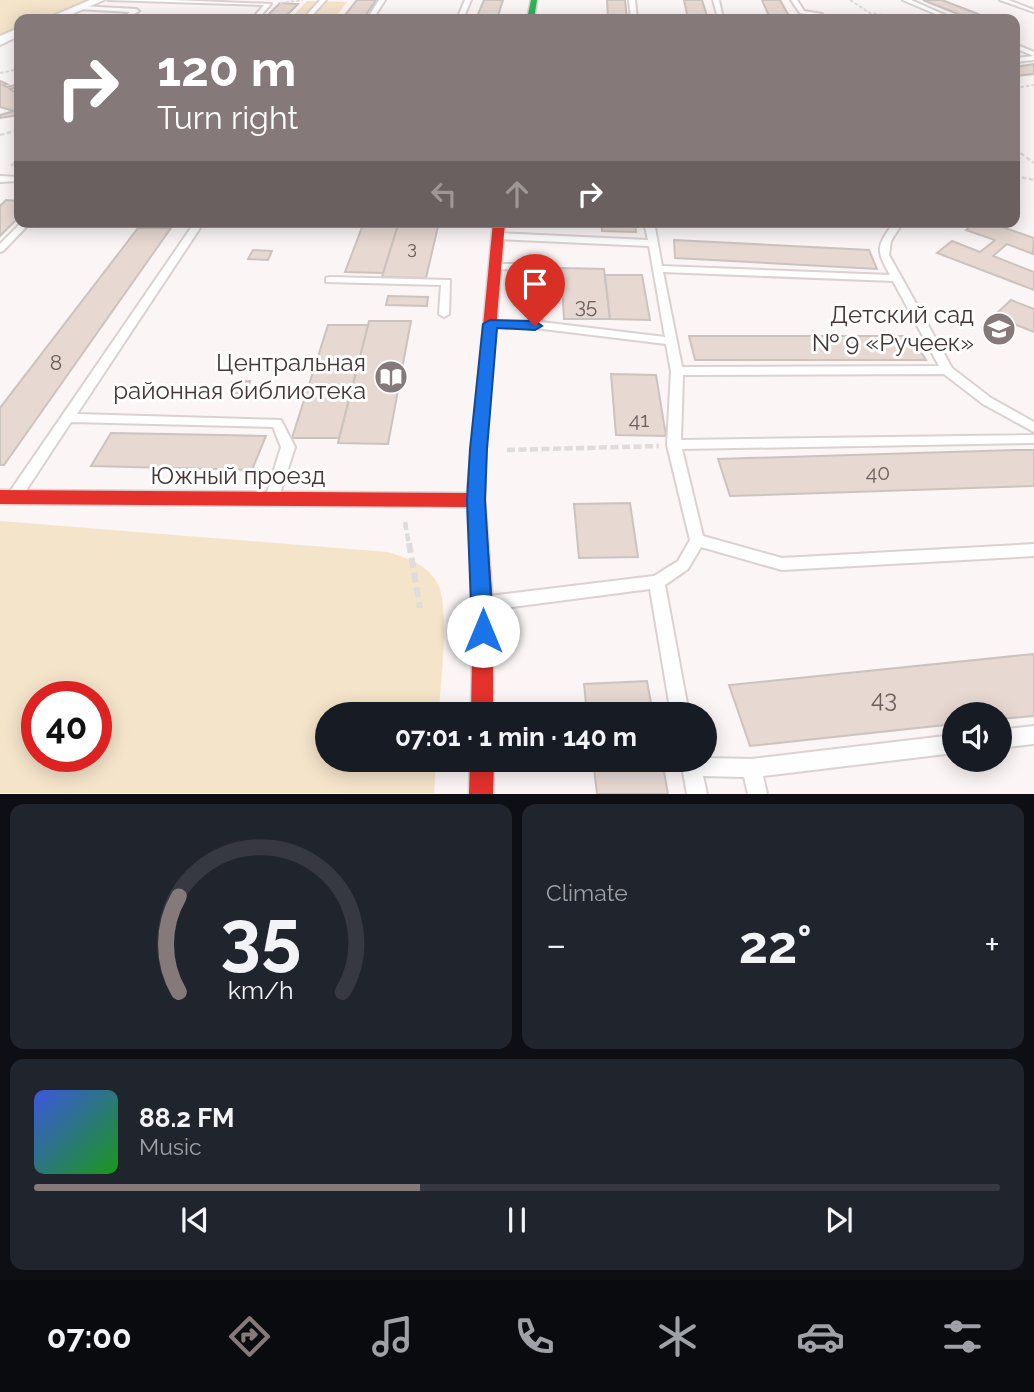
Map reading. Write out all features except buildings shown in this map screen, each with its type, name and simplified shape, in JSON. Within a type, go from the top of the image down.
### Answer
[{"type":"street","points":[[65,14],[99,0]]},
{"type":"street","points":[[482,702],[483,604],[476,500],[478,449],[499,229]]},
{"type":"street","name":"Южный проезд","points":[[7,497],[476,500]]},
{"type":"street","points":[[481,793],[482,772]]},
{"type":"lane","points":[[111,0],[268,4]]},
{"type":"lane","points":[[310,14],[323,0]]},
{"type":"lane","points":[[794,0],[802,12],[814,14]]},
{"type":"lane","points":[[906,0],[939,14]]},
{"type":"lane","points":[[1003,0],[1034,15]]},
{"type":"lane","points":[[259,14],[268,4]]},
{"type":"lane","points":[[80,8],[136,11],[131,14]]},
{"type":"lane","points":[[0,249],[21,228]]},
{"type":"lane","points":[[7,497],[66,418],[196,228]]},
{"type":"lane","points":[[483,604],[657,582],[682,565],[697,540],[674,446],[677,371],[650,228]]},
{"type":"lane","points":[[895,228],[886,241],[884,255],[947,370],[987,401],[1034,428]]},
{"type":"lane","points":[[499,229],[652,243]]},
{"type":"lane","points":[[495,266],[540,267],[535,326]]},
{"type":"lane","points":[[657,269],[896,278]]},
{"type":"lane","points":[[331,280],[446,282],[444,314]]},
{"type":"lane","points":[[490,324],[535,326],[671,341]]},
{"type":"lane","points":[[677,371],[947,370]]},
{"type":"lane","points":[[66,418],[277,423],[288,447],[272,499]]},
{"type":"lane","points":[[674,446],[1034,439]]},
{"type":"lane","points":[[697,540],[782,564],[1034,550]]},
{"type":"lane","points":[[657,582],[678,702]]},
{"type":"lane","points":[[1012,738],[1034,735]]},
{"type":"lane","points":[[717,765],[751,768],[942,745]]},
{"type":"lane","points":[[751,768],[758,793]]},
{"type":"lane","points":[[692,772],[697,793]]},
{"type":"path","points":[[268,4],[303,0]]},
{"type":"path","points":[[850,0],[876,14]]},
{"type":"path","points":[[501,449],[674,446]]},
{"type":"path","points":[[404,518],[420,608]]},
{"type":"shaded area","points":[[0,0],[97,0],[62,14],[14,14],[14,34],[0,40]]},
{"type":"shaded area","points":[[307,1],[347,2],[338,14],[295,14]]},
{"type":"shaded area","points":[[0,521],[388,552],[420,565],[435,579],[443,605],[440,702],[315,702],[315,772],[435,772],[434,793],[0,793]]},
{"type":"traffic: fast","points":[[531,14],[534,0]]},
{"type":"traffic: jam","points":[[482,702],[483,604],[476,500],[478,449],[498,228]]},
{"type":"traffic: jam","points":[[0,497],[476,500]]},
{"type":"traffic: jam","points":[[481,794],[482,772]]},
{"type":"place","name":"Детский сад № 9 «Ручеек»","points":[[999,329]]},
{"type":"place","name":"Центральная районная библиотека","points":[[391,377]]},
{"type":"route","points":[[483,631],[476,500],[490,324],[535,326]]}]
